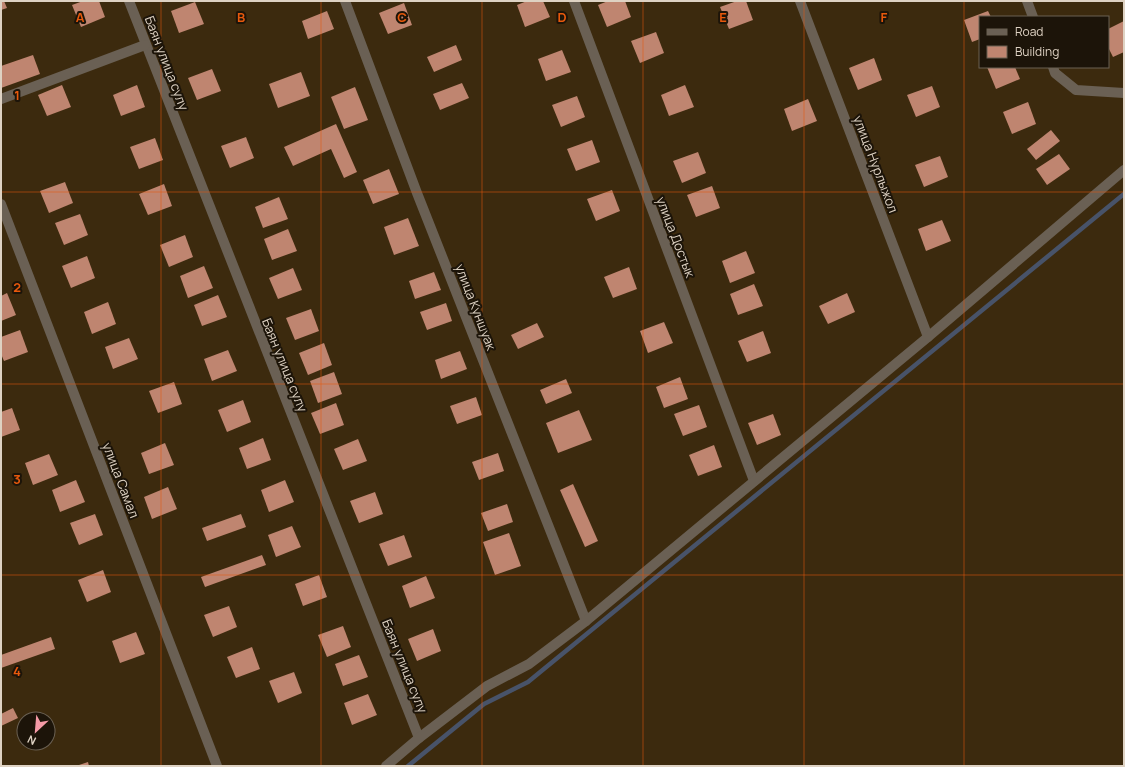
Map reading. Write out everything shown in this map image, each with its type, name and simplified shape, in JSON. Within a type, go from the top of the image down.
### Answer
[{"type":"street","name":"Баян улица сулу","points":[[128,1],[419,738]]},
{"type":"street","name":"улица Куншуак","points":[[345,1],[417,193],[586,621]]},
{"type":"street","name":"улица Достык","points":[[574,1],[754,481]]},
{"type":"street","name":"улица Нурлыжол","points":[[800,1],[928,337]]},
{"type":"street","points":[[1027,1],[1033,16]]},
{"type":"street","points":[[1,99],[145,45]]},
{"type":"street","points":[[1053,68],[1055,73],[1076,90],[1124,93]]},
{"type":"street","points":[[386,766],[419,738],[487,686],[530,664],[586,621],[928,337],[1124,170]]},
{"type":"street","name":"улица Самал","points":[[1,204],[217,766]]},
{"type":"building","points":[[1,1],[4,1],[7,8],[1,10]]},
{"type":"building","points":[[83,1],[99,1],[105,17],[81,27],[72,5]]},
{"type":"building","points":[[527,1],[543,1],[550,17],[525,27],[517,5]]},
{"type":"building","points":[[608,1],[625,1],[631,17],[607,27],[598,5]]},
{"type":"building","points":[[737,1],[746,1],[753,20],[729,29],[720,7]]},
{"type":"building","points":[[195,2],[204,24],[179,33],[171,11]]},
{"type":"building","points":[[404,3],[412,25],[388,34],[379,13]]},
{"type":"building","points":[[327,11],[334,29],[308,39],[302,21]]},
{"type":"building","points":[[988,11],[990,16],[979,16],[979,39],[972,42],[964,20]]},
{"type":"building","points":[[1124,21],[1124,52],[1113,57],[1109,49],[1109,28]]},
{"type":"building","points":[[656,32],[664,53],[640,63],[631,41]]},
{"type":"building","points":[[456,45],[462,60],[434,72],[427,57]]},
{"type":"building","points":[[562,50],[571,72],[546,81],[538,59]]},
{"type":"building","points":[[33,55],[40,74],[1,88],[1,66]]},
{"type":"building","points":[[874,58],[882,80],[858,90],[849,68]]},
{"type":"building","points":[[987,68],[1015,68],[1020,79],[996,89]]},
{"type":"building","points":[[212,69],[221,91],[197,100],[188,78]]},
{"type":"building","points":[[301,72],[310,96],[278,108],[269,84]]},
{"type":"building","points":[[462,83],[469,98],[440,110],[433,94]]},
{"type":"building","points":[[62,85],[71,107],[47,116],[38,95]]},
{"type":"building","points":[[137,85],[145,107],[121,116],[113,95]]},
{"type":"building","points":[[685,85],[694,107],[669,116],[661,95]]},
{"type":"building","points":[[932,86],[940,107],[916,117],[907,95]]},
{"type":"building","points":[[355,87],[368,120],[344,129],[331,97]]},
{"type":"building","points":[[577,96],[585,117],[561,127],[552,105]]},
{"type":"building","points":[[808,99],[817,121],[792,131],[784,109]]},
{"type":"building","points":[[1028,102],[1036,124],[1012,134],[1003,112]]},
{"type":"building","points":[[336,124],[357,172],[344,178],[331,149],[293,166],[284,147]]},
{"type":"building","points":[[1051,130],[1060,141],[1036,160],[1027,149]]},
{"type":"building","points":[[246,137],[254,158],[230,168],[221,146]]},
{"type":"building","points":[[155,138],[163,160],[139,169],[130,147]]},
{"type":"building","points":[[592,140],[600,162],[576,171],[567,149]]},
{"type":"building","points":[[698,152],[706,173],[682,183],[673,161]]},
{"type":"building","points":[[1059,154],[1070,169],[1047,185],[1036,169]]},
{"type":"building","points":[[940,156],[948,177],[924,187],[915,165]]},
{"type":"building","points":[[389,169],[399,194],[373,204],[363,180]]},
{"type":"building","points":[[65,182],[73,203],[49,213],[40,191]]},
{"type":"building","points":[[164,184],[172,206],[148,215],[139,194]]},
{"type":"building","points":[[712,186],[720,208],[696,217],[687,195]]},
{"type":"building","points":[[612,190],[620,211],[596,221],[587,199]]},
{"type":"building","points":[[279,197],[288,219],[263,228],[255,207]]},
{"type":"building","points":[[80,214],[88,235],[64,245],[55,223]]},
{"type":"building","points":[[408,218],[419,246],[394,255],[384,227]]},
{"type":"building","points":[[942,220],[951,241],[926,251],[918,229]]},
{"type":"building","points":[[288,229],[297,251],[272,260],[264,239]]},
{"type":"building","points":[[185,235],[193,257],[169,267],[160,245]]},
{"type":"building","points":[[746,251],[755,273],[730,283],[722,261]]},
{"type":"building","points":[[87,256],[95,278],[71,288],[62,266]]},
{"type":"building","points":[[204,266],[213,288],[188,298],[180,276]]},
{"type":"building","points":[[629,267],[637,289],[613,298],[604,277]]},
{"type":"building","points":[[293,268],[302,290],[278,299],[269,278]]},
{"type":"building","points":[[434,272],[441,290],[415,299],[409,281]]},
{"type":"building","points":[[754,284],[763,306],[738,315],[730,294]]},
{"type":"building","points":[[7,293],[16,315],[1,321],[1,296]]},
{"type":"building","points":[[847,293],[855,312],[828,324],[819,306]]},
{"type":"building","points":[[218,295],[227,317],[202,326],[194,305]]},
{"type":"building","points":[[108,302],[116,324],[92,334],[84,312]]},
{"type":"building","points":[[446,303],[452,321],[427,330],[420,312]]},
{"type":"building","points":[[311,309],[319,331],[295,340],[286,318]]},
{"type":"building","points":[[664,322],[673,343],[648,353],[640,331]]},
{"type":"building","points":[[537,323],[544,337],[518,349],[511,335]]},
{"type":"building","points":[[20,330],[28,352],[4,361],[1,354],[1,337]]},
{"type":"building","points":[[763,331],[771,353],[747,362],[738,341]]},
{"type":"building","points":[[129,338],[138,359],[113,369],[105,347]]},
{"type":"building","points":[[324,343],[332,365],[308,375],[299,353]]},
{"type":"building","points":[[228,350],[237,371],[212,381],[204,359]]},
{"type":"building","points":[[460,351],[467,369],[441,379],[435,360]]},
{"type":"building","points":[[334,372],[342,394],[318,403],[310,381]]},
{"type":"building","points":[[680,377],[688,399],[664,408],[656,387]]},
{"type":"building","points":[[566,379],[572,393],[546,404],[540,390]]},
{"type":"building","points":[[174,382],[182,404],[158,413],[149,391]]},
{"type":"building","points":[[476,397],[482,415],[457,424],[450,406]]},
{"type":"building","points":[[243,400],[251,422],[227,432],[218,410]]},
{"type":"building","points":[[336,403],[344,425],[320,434],[311,413]]},
{"type":"building","points":[[699,405],[707,427],[683,436],[674,414]]},
{"type":"building","points":[[12,408],[20,430],[1,437],[1,412]]},
{"type":"building","points":[[579,410],[592,440],[558,453],[546,423]]},
{"type":"building","points":[[773,414],[781,435],[757,445],[748,423]]},
{"type":"building","points":[[263,438],[271,460],[247,469],[239,448]]},
{"type":"building","points":[[358,439],[367,461],[343,470],[334,449]]},
{"type":"building","points":[[165,443],[174,465],[149,474],[141,453]]},
{"type":"building","points":[[714,445],[722,467],[698,476],[689,455]]},
{"type":"building","points":[[498,453],[504,471],[479,480],[472,462]]},
{"type":"building","points":[[49,454],[58,475],[33,485],[25,463]]},
{"type":"building","points":[[76,480],[85,502],[60,512],[52,490]]},
{"type":"building","points":[[285,480],[294,502],[269,512],[261,490]]},
{"type":"building","points":[[573,484],[598,541],[585,547],[560,490]]},
{"type":"building","points":[[168,487],[177,509],[152,519],[144,497]]},
{"type":"building","points":[[375,492],[383,514],[359,523],[350,501]]},
{"type":"building","points":[[507,504],[513,522],[488,531],[481,513]]},
{"type":"building","points":[[95,514],[103,535],[79,545],[70,523]]},
{"type":"building","points":[[241,514],[246,527],[207,541],[202,528]]},
{"type":"building","points":[[292,526],[301,547],[276,557],[268,535]]},
{"type":"building","points":[[509,533],[521,566],[495,575],[483,542]]},
{"type":"building","points":[[404,535],[412,557],[388,566],[379,544]]},
{"type":"building","points":[[262,555],[266,565],[205,587],[201,577]]},
{"type":"building","points":[[103,570],[111,592],[87,602],[78,580]]},
{"type":"building","points":[[319,575],[327,597],[303,606],[295,584]]},
{"type":"building","points":[[426,576],[435,598],[410,608],[402,586]]},
{"type":"building","points":[[229,606],[237,627],[213,637],[204,615]]},
{"type":"building","points":[[343,626],[351,647],[327,657],[318,635]]},
{"type":"building","points":[[433,629],[441,651],[417,661],[408,639]]},
{"type":"building","points":[[136,632],[145,654],[120,663],[112,641]]},
{"type":"building","points":[[51,637],[55,649],[1,668],[1,655]]},
{"type":"building","points":[[252,647],[260,669],[236,678],[227,657]]},
{"type":"building","points":[[359,655],[368,677],[343,686],[335,664]]},
{"type":"building","points":[[294,672],[302,693],[278,703],[269,681]]},
{"type":"building","points":[[368,694],[377,715],[352,725],[344,703]]},
{"type":"building","points":[[13,708],[16,714],[16,719],[1,726],[1,714]]},
{"type":"building","points":[[88,762],[89,766],[76,766]]},
{"type":"waterway","points":[[408,766],[484,704],[528,682],[1124,194]]}]
